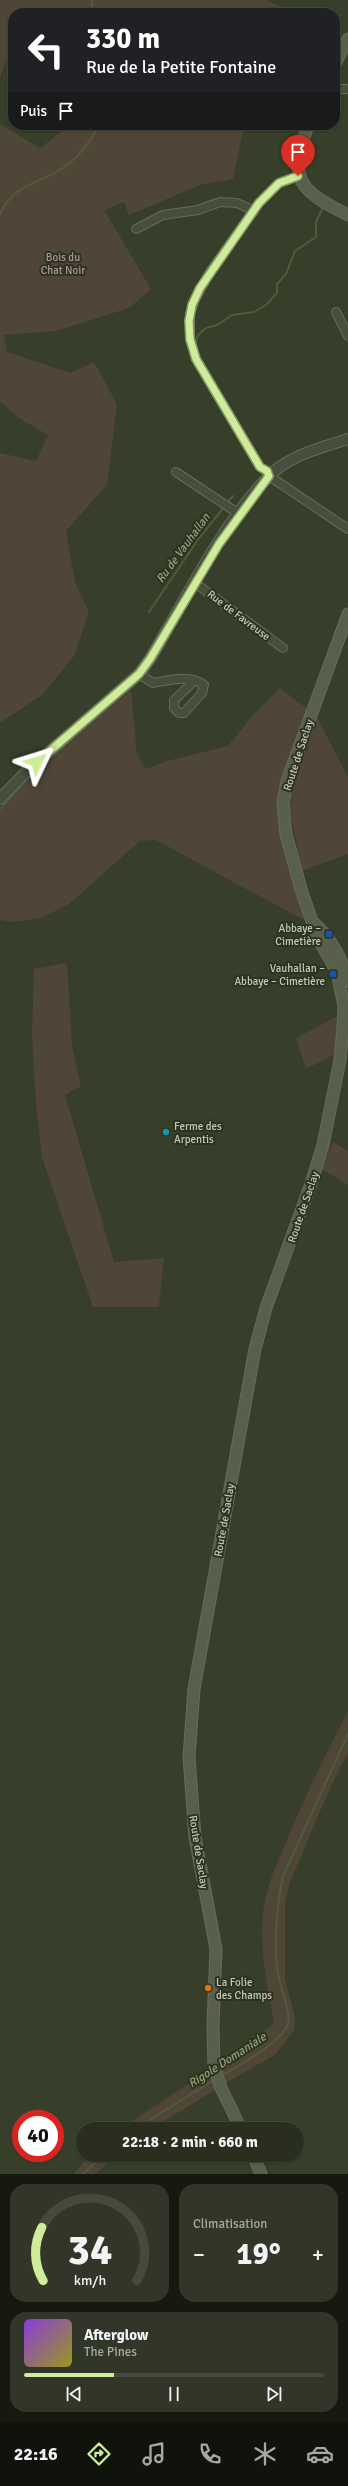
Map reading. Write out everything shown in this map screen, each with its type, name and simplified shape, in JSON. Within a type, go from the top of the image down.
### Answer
[{"type":"main road","points":[[340,54],[348,39]]},
{"type":"main road","points":[[307,130],[297,162],[298,176],[310,192],[348,215]]},
{"type":"main road","name":"Route de Saclay","points":[[340,1060],[343,1023],[342,991],[336,972],[317,936],[314,922],[301,889],[286,834],[283,803],[285,789],[348,614]]},
{"type":"main road","name":"Route de Saclay","points":[[314,922],[336,950],[348,981]]},
{"type":"main road","name":"Route de Saclay","points":[[238,2122],[219,2084],[215,2072],[213,2026],[216,1949],[195,1837],[190,1757],[194,1689],[256,1344],[266,1308],[317,1165],[340,1060],[348,1038]]},
{"type":"main road","points":[[256,2162],[261,2174]]},
{"type":"street","points":[[298,176],[279,183],[254,211],[200,288],[192,305],[189,331],[196,359],[260,467],[267,471],[269,476],[348,529]]},
{"type":"street","points":[[136,229],[163,215],[198,210],[220,202],[237,203],[254,211]]},
{"type":"street","points":[[336,312],[348,336]]},
{"type":"street","name":"Rue de Favreuse","points":[[0,799],[26,772],[139,674],[150,659],[195,583],[239,514],[269,476],[302,455],[348,439]]},
{"type":"street","points":[[176,472],[239,514]]},
{"type":"street","name":"Rue de Favreuse","points":[[195,583],[283,648]]},
{"type":"street","points":[[139,674],[153,683],[185,678],[194,681]]},
{"type":"street","name":"Route de Saclay","points":[[342,991],[346,998],[348,1023]]},
{"type":"green space","points":[[0,0],[266,0],[283,8],[8,8],[8,55],[0,77]]},
{"type":"green space","name":"Bois du Chat Noir","points":[[0,124],[40,148],[63,130],[243,130],[233,179],[200,185],[129,215],[124,202],[104,210],[151,289],[129,308],[56,331],[4,335],[7,352],[70,373],[94,362],[117,404],[107,485],[66,531],[75,582],[89,612],[74,656],[42,695],[0,723],[0,453],[36,461],[48,435],[19,418],[0,401]]},
{"type":"green space","points":[[280,688],[309,710],[284,807],[306,919],[300,918],[156,840],[140,841],[69,904],[41,918],[12,922],[0,920],[0,809],[43,766],[131,690],[137,755],[146,769],[167,761],[228,746],[253,715]]},
{"type":"green space","points":[[317,717],[348,777],[348,854],[302,871],[289,805],[292,801],[289,799],[293,780],[304,752],[309,750],[307,743]]},
{"type":"green space","points":[[67,963],[72,1046],[81,1086],[65,1095],[114,1262],[164,1258],[159,1307],[93,1307],[42,1157],[36,1106],[32,1034],[34,969]]},
{"type":"green space","points":[[340,1015],[335,1054],[306,1069],[296,1038]]},
{"type":"green space","points":[[333,1142],[348,1151],[348,1185],[322,1169]]},
{"type":"green space","points":[[348,1711],[348,1753],[330,1788],[290,1882],[285,1902],[285,1979],[295,2016],[294,2030],[276,2054],[224,2084],[217,2064],[248,2046],[274,2023],[262,1946],[265,1900],[274,1869],[301,1807]]},
{"type":"green space","points":[[209,2070],[217,2089],[163,2122],[131,2122]]},
{"type":"green space","points":[[84,2162],[109,2162],[95,2174],[73,2174]]},
{"type":"waterway","points":[[92,0],[93,8]]},
{"type":"waterway","points":[[0,214],[5,204],[11,197],[24,187],[49,176],[71,162],[91,139],[96,130]]},
{"type":"waterway","name":"Ru de Vauhallan","points":[[195,344],[198,335],[206,328],[217,325],[232,315],[254,312],[266,305],[277,293],[277,284],[286,274],[295,251],[316,237],[316,222],[323,207]]},
{"type":"waterway","name":"Ru de Vauhallan","points":[[226,504],[233,496]]},
{"type":"waterway","name":"Ru de Vauhallan","points":[[149,612],[197,541],[224,507]]},
{"type":"waterway","name":"Ru de Vauhallan","points":[[0,809],[33,773]]},
{"type":"waterway","name":"Rigole Domaniale","points":[[221,2076],[268,2046],[277,2039],[288,2024],[289,2019],[287,2005],[278,1974],[276,1957],[279,1898],[283,1876],[348,1734]]},
{"type":"waterway","name":"Rigole Domaniale","points":[[146,2122],[214,2080]]},
{"type":"waterway","name":"Rigole Domaniale","points":[[83,2174],[96,2162]]},
{"type":"place","name":"Abbaye – Cimetière","points":[[329,934]]},
{"type":"place","name":"Vauhallan – Abbaye – Cimetière","points":[[333,974]]},
{"type":"place","name":"Ferme des Arpentis","points":[[166,1132]]},
{"type":"place","name":"La Folie des Champs","points":[[208,1988]]},
{"type":"route","points":[[37,762],[139,674],[150,659],[219,544],[239,514],[269,476],[267,471],[260,467],[196,359],[190,339],[189,321],[192,305],[200,288],[259,203],[279,183],[298,176]]}]
